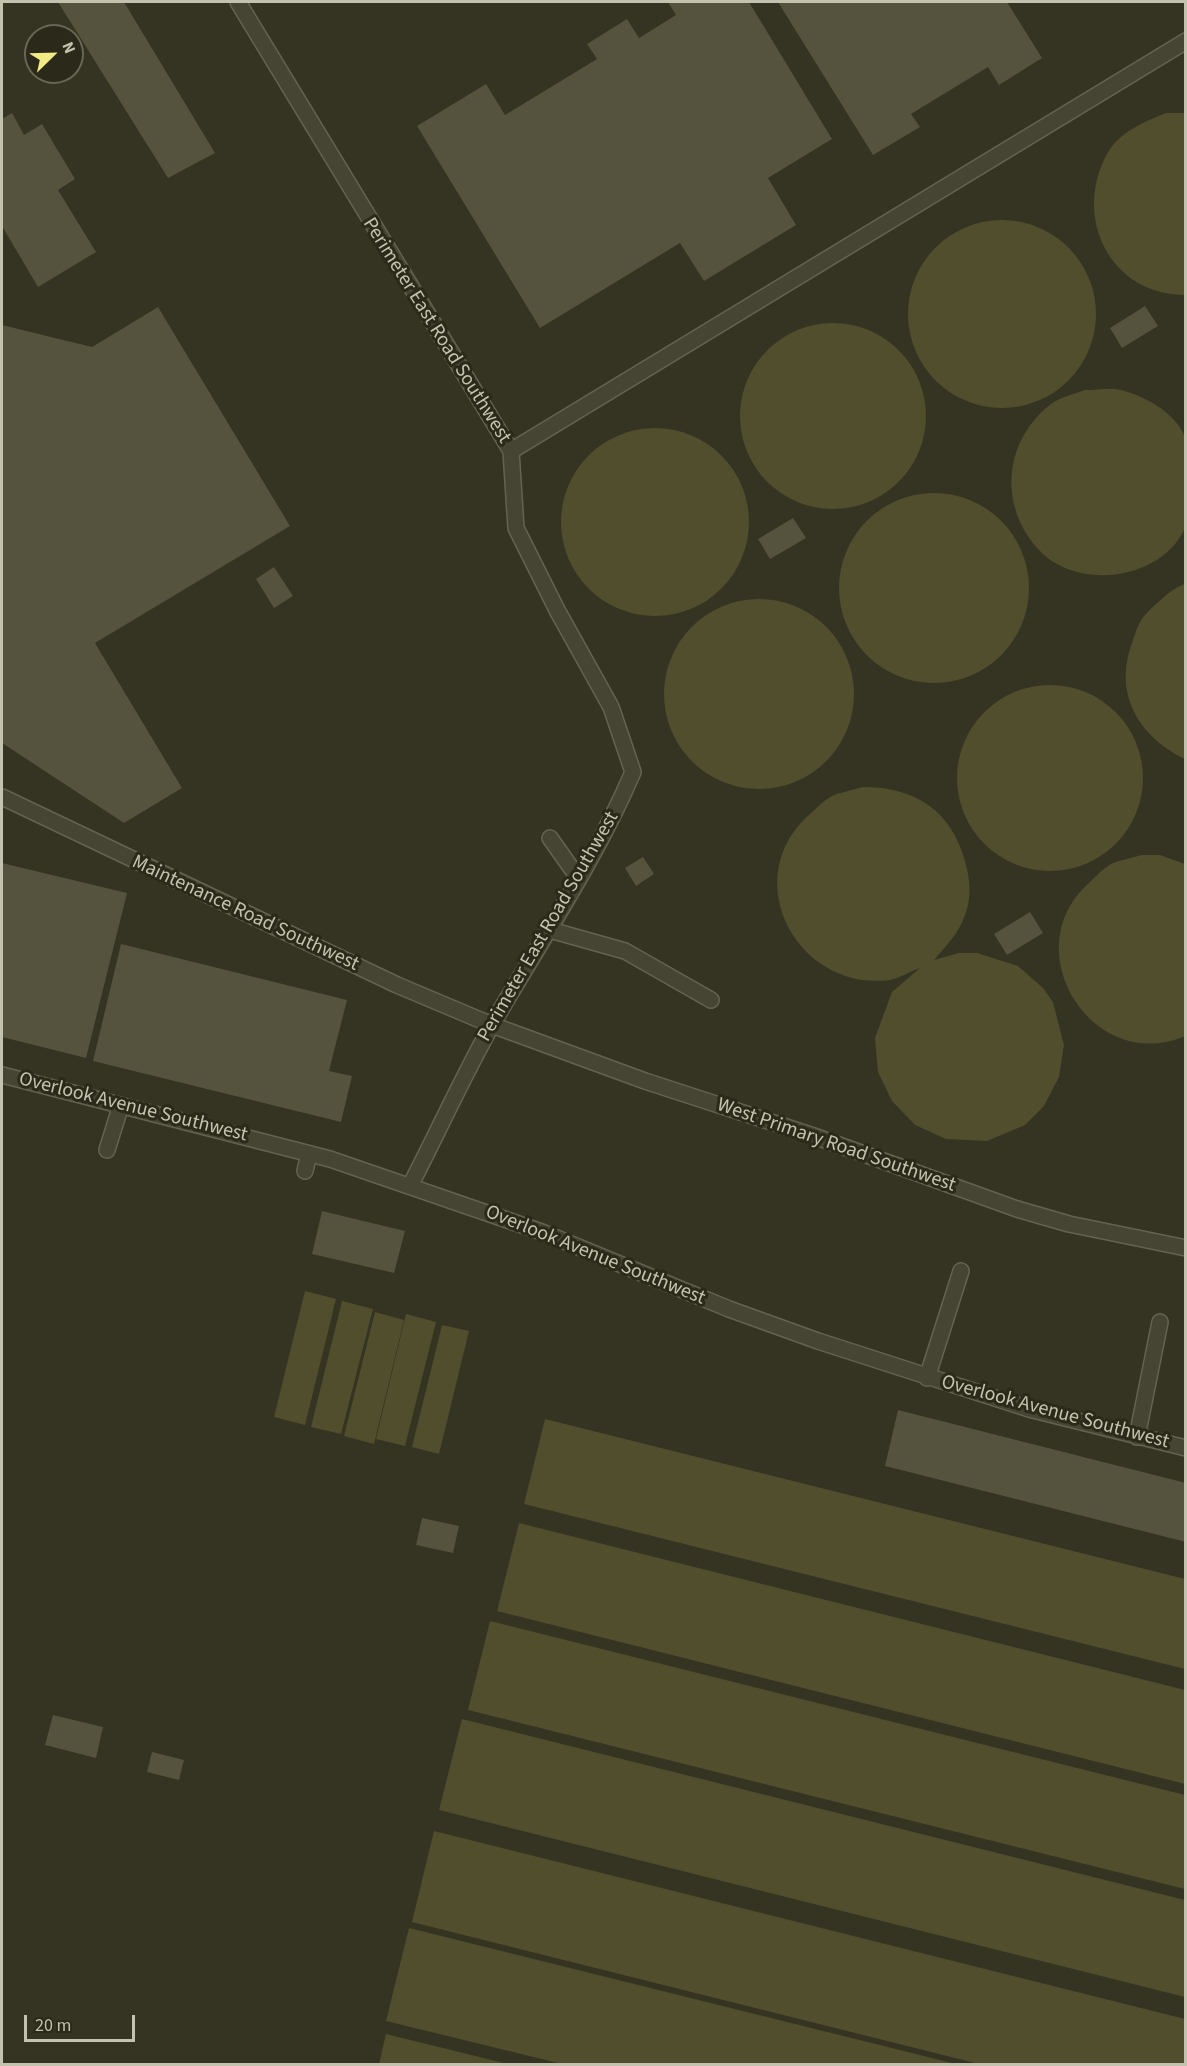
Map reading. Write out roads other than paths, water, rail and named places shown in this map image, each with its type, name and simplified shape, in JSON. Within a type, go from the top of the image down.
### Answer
[{"type":"lane","name":"Perimeter East Road Southwest","points":[[238,2],[511,451],[516,528],[557,610],[611,707],[633,772],[615,815],[550,930],[492,1025],[410,1186]]},
{"type":"lane","points":[[511,451],[1185,40]]},
{"type":"lane","name":"Maintenance Road Southwest","points":[[2,797],[387,980],[492,1025]]},
{"type":"lane","points":[[550,838],[579,879]]},
{"type":"lane","points":[[550,930],[625,951],[711,1000]]},
{"type":"lane","name":"West Primary Road Southwest","points":[[492,1025],[645,1081],[814,1136],[1017,1209],[1080,1226],[1185,1248]]},
{"type":"lane","name":"Overlook Avenue Southwest","points":[[2,1075],[309,1154],[542,1232],[729,1309],[927,1378],[1137,1437],[1185,1448]]},
{"type":"lane","points":[[107,1150],[121,1105]]},
{"type":"lane","points":[[305,1171],[309,1154]]},
{"type":"lane","points":[[927,1378],[961,1270]]},
{"type":"lane","points":[[1137,1437],[1160,1322]]}]
